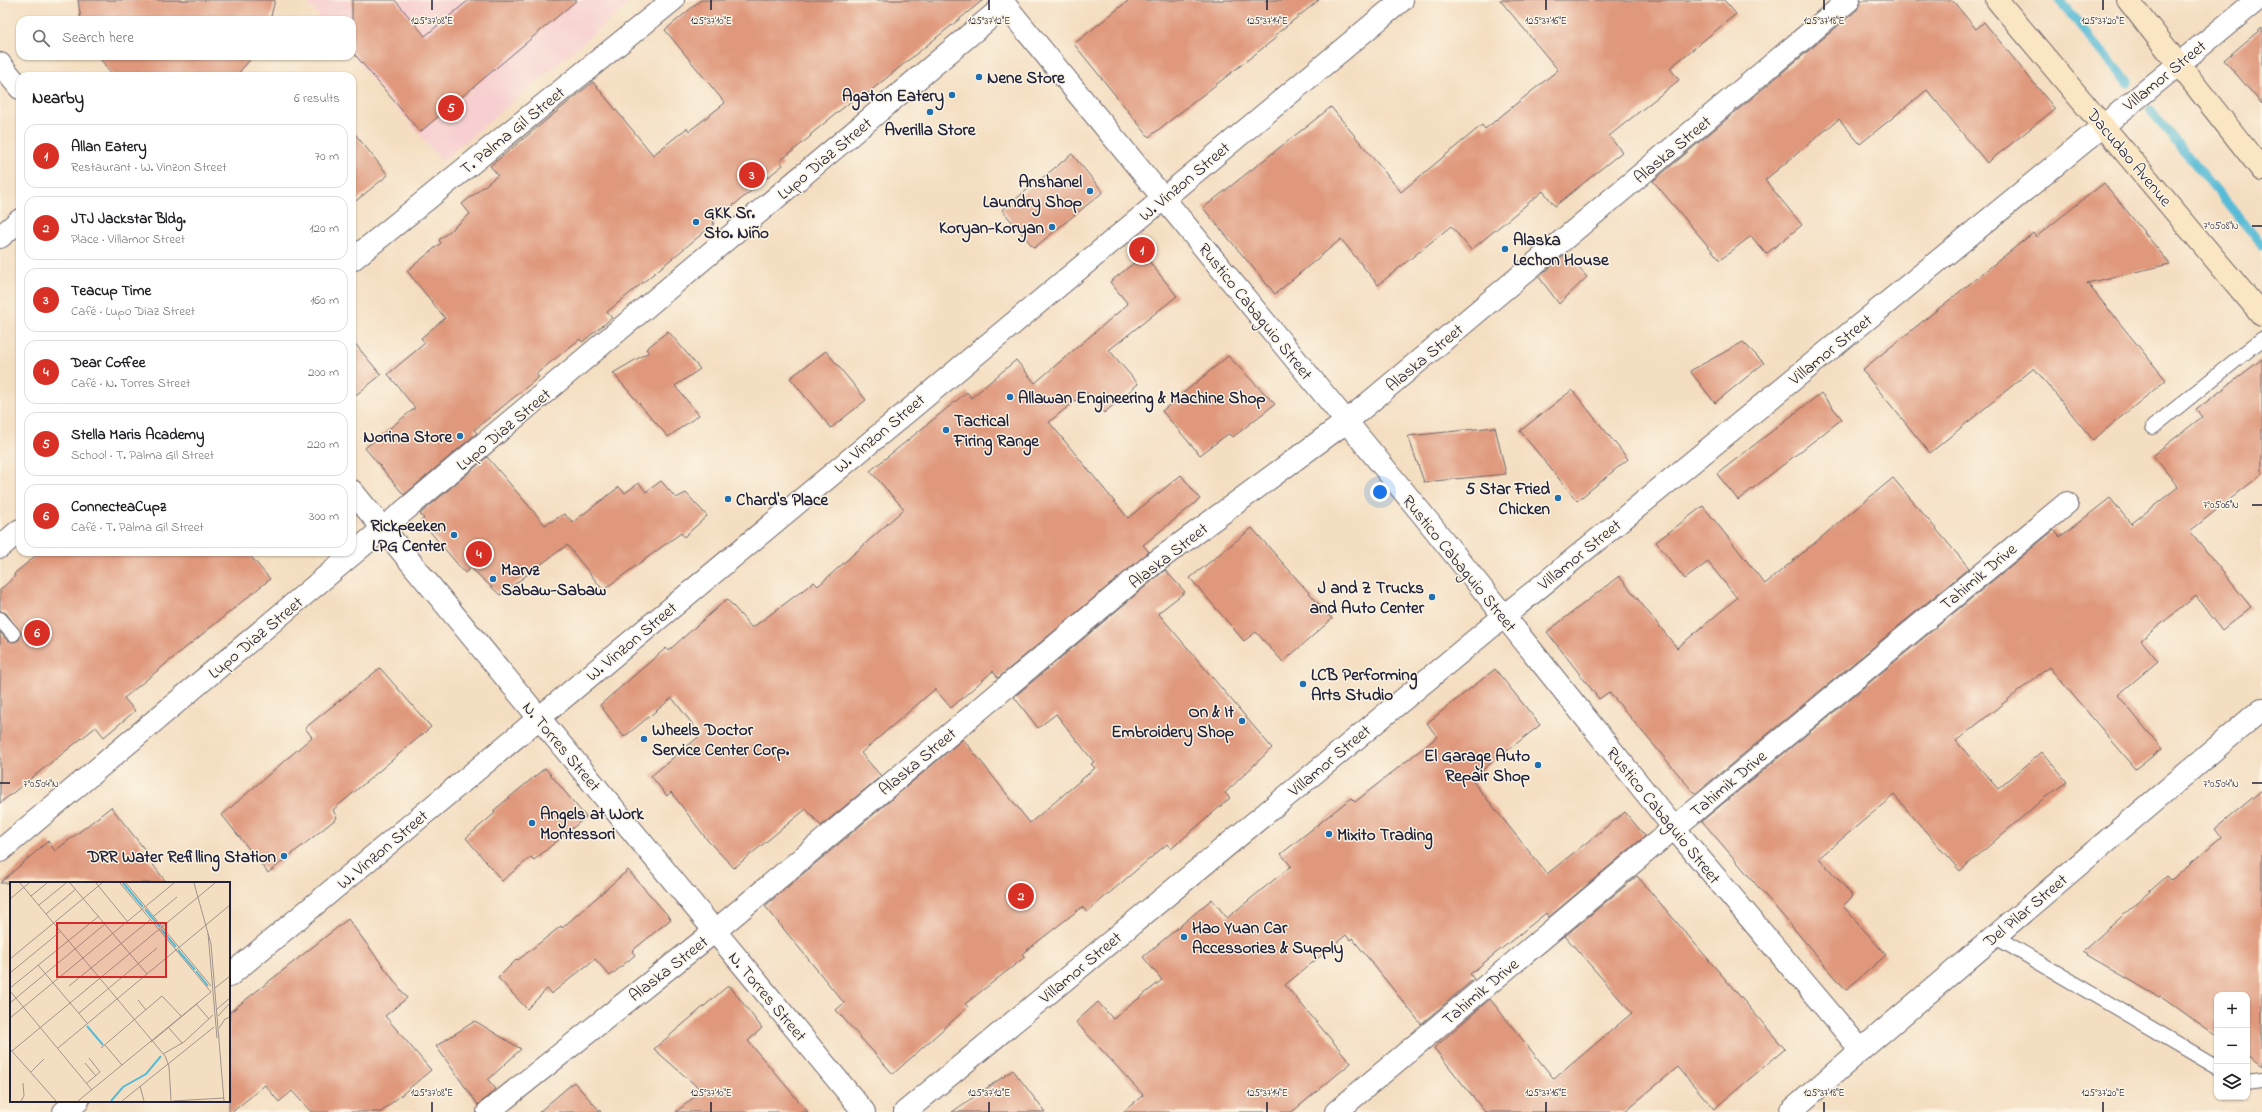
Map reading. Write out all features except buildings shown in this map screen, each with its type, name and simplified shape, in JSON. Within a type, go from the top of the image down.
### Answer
[{"type":"main road","name":"Dacudao Avenue","points":[[1997,0],[2262,315]]},
{"type":"main road","points":[[2128,0],[2262,170]]},
{"type":"street","name":"T. Palma Gil Street","points":[[356,257],[673,0]]},
{"type":"street","name":"W. Vinzon Street","points":[[230,975],[1402,0]]},
{"type":"street","name":"Alaska Street","points":[[488,1112],[715,931],[1153,564],[1346,422],[1849,0]]},
{"type":"street","name":"Villamor Street","points":[[905,1112],[1503,616],[2257,0]]},
{"type":"street","name":"Rustico Cabaguio Street","points":[[1003,3],[1346,422],[1674,828],[1861,1050]]},
{"type":"street","name":"Lupo Diaz Street","points":[[356,552],[1003,3]]},
{"type":"street","points":[[0,64],[16,83]]},
{"type":"street","points":[[0,237],[16,223]]},
{"type":"street","name":"N. Torres Street","points":[[356,496],[864,1112]]},
{"type":"street","name":"Tahimik Drive","points":[[1336,1112],[1674,828],[2067,503]]},
{"type":"street","points":[[0,547],[16,533]]},
{"type":"street","name":"Lupo Diaz Street","points":[[0,851],[352,556]]},
{"type":"street","name":"Del Pilar Street","points":[[1790,1112],[1994,936],[2262,709]]},
{"type":"street","points":[[64,1112],[77,1102]]},
{"type":"lane","points":[[2153,427],[2262,339]]},
{"type":"lane","points":[[0,619],[13,634]]},
{"type":"lane","points":[[1994,936],[2214,1065]]},
{"type":"lane","points":[[2250,1083],[2262,1081]]},
{"type":"shaded area","points":[[305,0],[633,0],[442,161],[356,60],[356,16],[319,16]]},
{"type":"waterway","points":[[2059,0],[2128,83]]},
{"type":"waterway","points":[[2150,110],[2262,245]]},
{"type":"place","name":"Nene Store","points":[[979,77]]},
{"type":"place","name":"Agaton Eatery","points":[[952,95]]},
{"type":"place","name":"Stella Maris Academy","points":[[451,108]]},
{"type":"place","name":"Averilla Store","points":[[930,112]]},
{"type":"place","name":"Teacup Time","points":[[752,175]]},
{"type":"place","name":"Anshanel Laundry Shop","points":[[1090,191]]},
{"type":"place","name":"GKK Sr. Sto. Niño","points":[[696,222]]},
{"type":"place","name":"Koryan-Koryan","points":[[1052,227]]},
{"type":"place","name":"Alaska Lechon House","points":[[1505,249]]},
{"type":"place","name":"Allan Eatery","points":[[1142,250]]},
{"type":"place","name":"Allawan Engineering & Machine Shop","points":[[1010,397]]},
{"type":"place","name":"Tactical Firing Range","points":[[946,430]]},
{"type":"place","name":"Norina Store","points":[[460,436]]},
{"type":"place","name":"5 Star Fried Chicken","points":[[1558,498]]},
{"type":"place","name":"Chard's Place","points":[[728,499]]},
{"type":"place","name":"Rickpeeken LPG Center","points":[[454,535]]},
{"type":"place","name":"Dear Coffee","points":[[479,554]]},
{"type":"place","name":"Marvz Sabaw-Sabaw","points":[[493,579]]},
{"type":"place","name":"J and Z Trucks and Auto Center","points":[[1432,597]]},
{"type":"place","name":"ConnecteaCupz","points":[[37,633]]},
{"type":"place","name":"LCB Performing Arts Studio","points":[[1303,684]]},
{"type":"place","name":"On & It Embroidery Shop","points":[[1242,721]]},
{"type":"place","name":"Wheels Doctor Service Center Corp.","points":[[644,739]]},
{"type":"place","name":"El Garage Auto Repair Shop","points":[[1538,765]]},
{"type":"place","name":"Angels at Work Montessori","points":[[532,823]]},
{"type":"place","name":"Mixito Trading","points":[[1329,834]]},
{"type":"place","name":"DRR Water Refilling Station","points":[[284,856]]},
{"type":"place","name":"JTJ Jackstar Bldg.","points":[[1021,896]]},
{"type":"place","name":"Hao Yuan Car Accessories & Supply","points":[[1184,937]]}]
